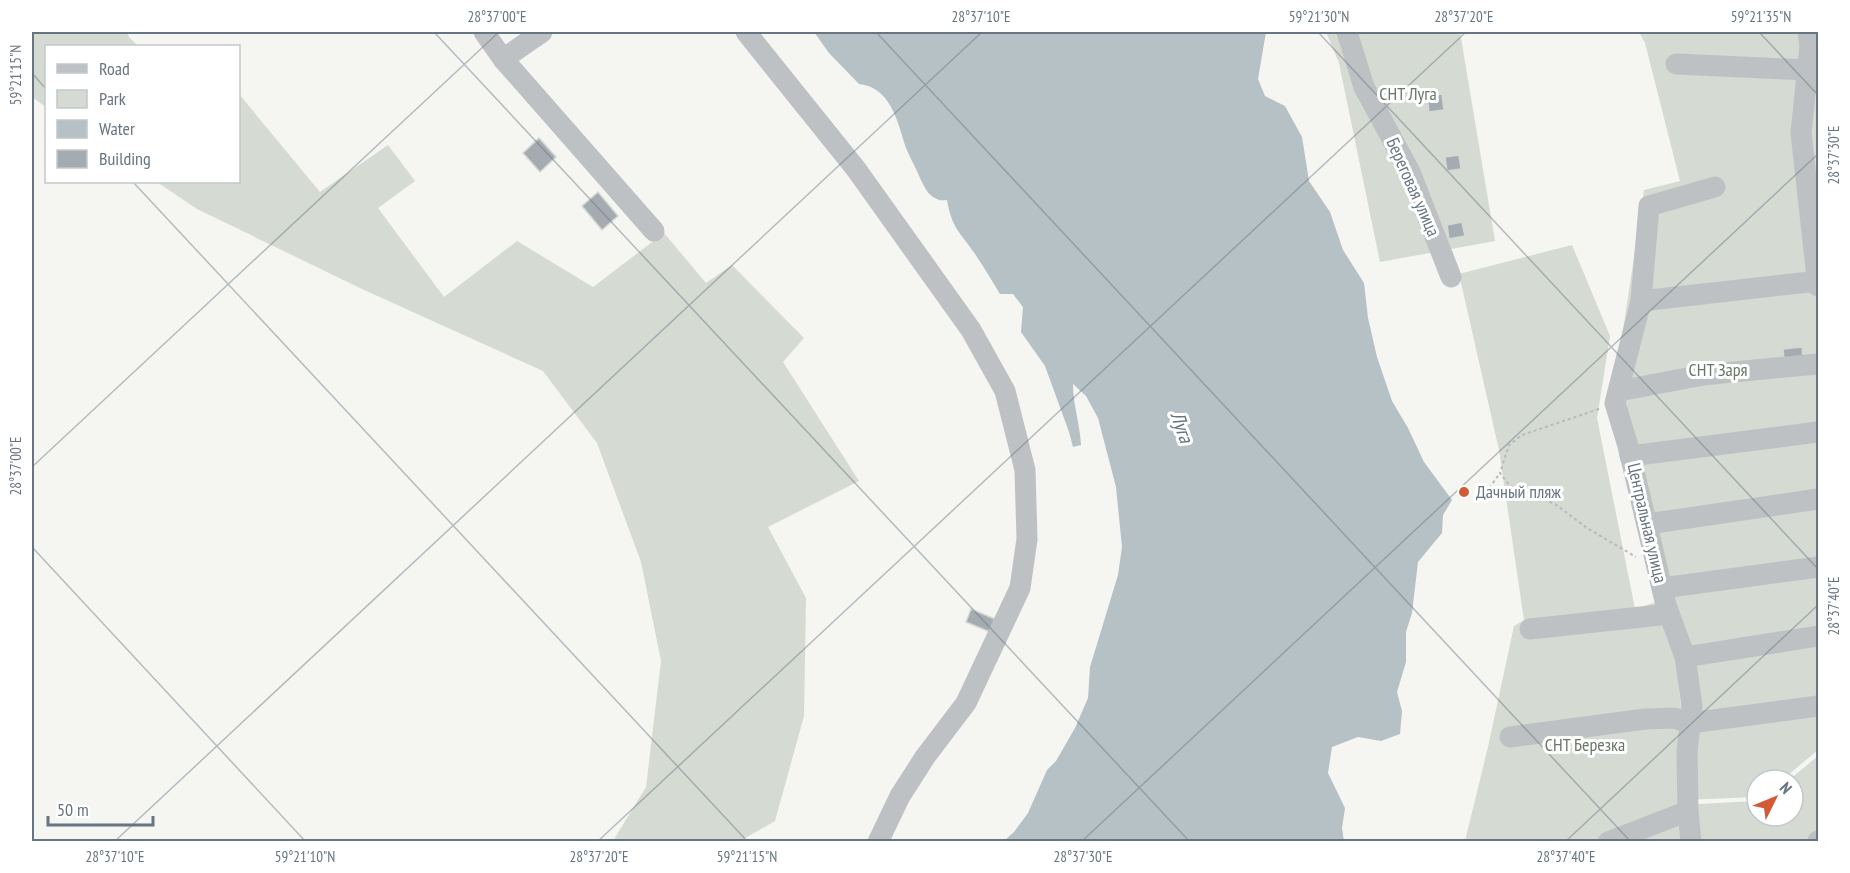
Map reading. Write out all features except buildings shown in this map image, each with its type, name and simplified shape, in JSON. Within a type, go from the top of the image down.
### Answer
[{"type":"street","points":[[484,32],[503,59],[654,231]]},
{"type":"street","points":[[503,59],[542,32]]},
{"type":"street","points":[[746,32],[856,169],[971,330],[1005,391],[1025,470],[1028,539],[1020,588],[966,703],[925,757],[900,796],[878,842]]},
{"type":"street","name":"Береговая улица","points":[[1347,32],[1364,87],[1410,172],[1451,278]]},
{"type":"street","points":[[1808,32],[1811,76],[1802,133],[1818,286]]},
{"type":"street","points":[[1676,64],[1811,76]]},
{"type":"street","name":"Центральная улица","points":[[1691,842],[1687,752],[1692,706],[1685,657],[1669,614],[1617,397],[1641,301],[1649,206],[1715,187]]},
{"type":"street","points":[[1641,301],[1818,281]]},
{"type":"street","points":[[1617,397],[1703,375],[1818,369]]},
{"type":"street","points":[[1630,456],[1818,432]]},
{"type":"street","points":[[1647,524],[1818,499]]},
{"type":"street","points":[[1660,579],[1818,567]]},
{"type":"street","points":[[1530,629],[1669,614]]},
{"type":"street","points":[[1685,657],[1818,636]]},
{"type":"street","points":[[1510,737],[1645,718],[1674,718],[1690,723],[1818,706]]},
{"type":"street","points":[[1608,842],[1688,812]]},
{"type":"path","points":[[1484,491],[1490,487],[1500,473],[1509,445],[1522,435],[1617,397]]},
{"type":"path","points":[[1500,473],[1510,486],[1554,504],[1660,579]]},
{"type":"green space","points":[[32,32],[127,32],[137,45],[45,45],[45,106],[32,97]]},
{"type":"green space","name":"СНТ Луга","points":[[1326,32],[1460,32],[1495,241],[1380,262],[1339,63]]},
{"type":"green space","points":[[1639,32],[1818,32],[1818,750],[1796,768],[1745,768],[1745,797],[1682,800],[1679,805],[1745,802],[1745,828],[1805,828],[1804,768],[1818,756],[1818,841],[1465,841],[1514,626],[1524,620],[1499,450],[1459,274],[1572,245],[1610,336],[1597,418],[1635,609],[1659,601],[1676,664],[1681,707],[1680,662],[1617,371],[1644,190],[1680,181],[1645,43]]},
{"type":"green space","points":[[240,95],[320,192],[388,145],[415,181],[378,208],[444,297],[517,241],[593,287],[664,233],[706,283],[732,265],[804,338],[783,362],[859,481],[768,527],[806,598],[804,716],[775,821],[740,841],[613,841],[646,787],[661,661],[641,562],[597,443],[543,371],[362,289],[197,209],[158,183],[240,183]]},
{"type":"water","name":"Луга","points":[[814,32],[1266,32],[1258,79],[1265,96],[1285,106],[1302,137],[1309,181],[1330,212],[1343,250],[1364,283],[1368,318],[1377,357],[1392,401],[1424,462],[1452,500],[1443,515],[1442,533],[1418,562],[1412,613],[1406,632],[1406,662],[1397,692],[1402,711],[1400,734],[1381,741],[1358,737],[1332,747],[1328,773],[1345,808],[1342,828],[1344,841],[1004,841],[1028,813],[1047,770],[1056,761],[1075,728],[1088,698],[1090,667],[1118,575],[1122,547],[1116,487],[1098,418],[1086,396],[1073,384],[1081,445],[1073,447],[1045,366],[1021,332],[1023,307],[1013,294],[1000,294],[957,230],[951,218],[947,200],[938,200],[927,190],[906,148],[892,108],[886,99],[870,87],[859,84],[829,53]]},
{"type":"place","name":"Дачный пляж","points":[[1464,492]]},
{"type":"park label","name":"СНТ Заря","points":[[1718,370]]},
{"type":"park label","name":"СНТ Березка","points":[[1585,745]]}]
